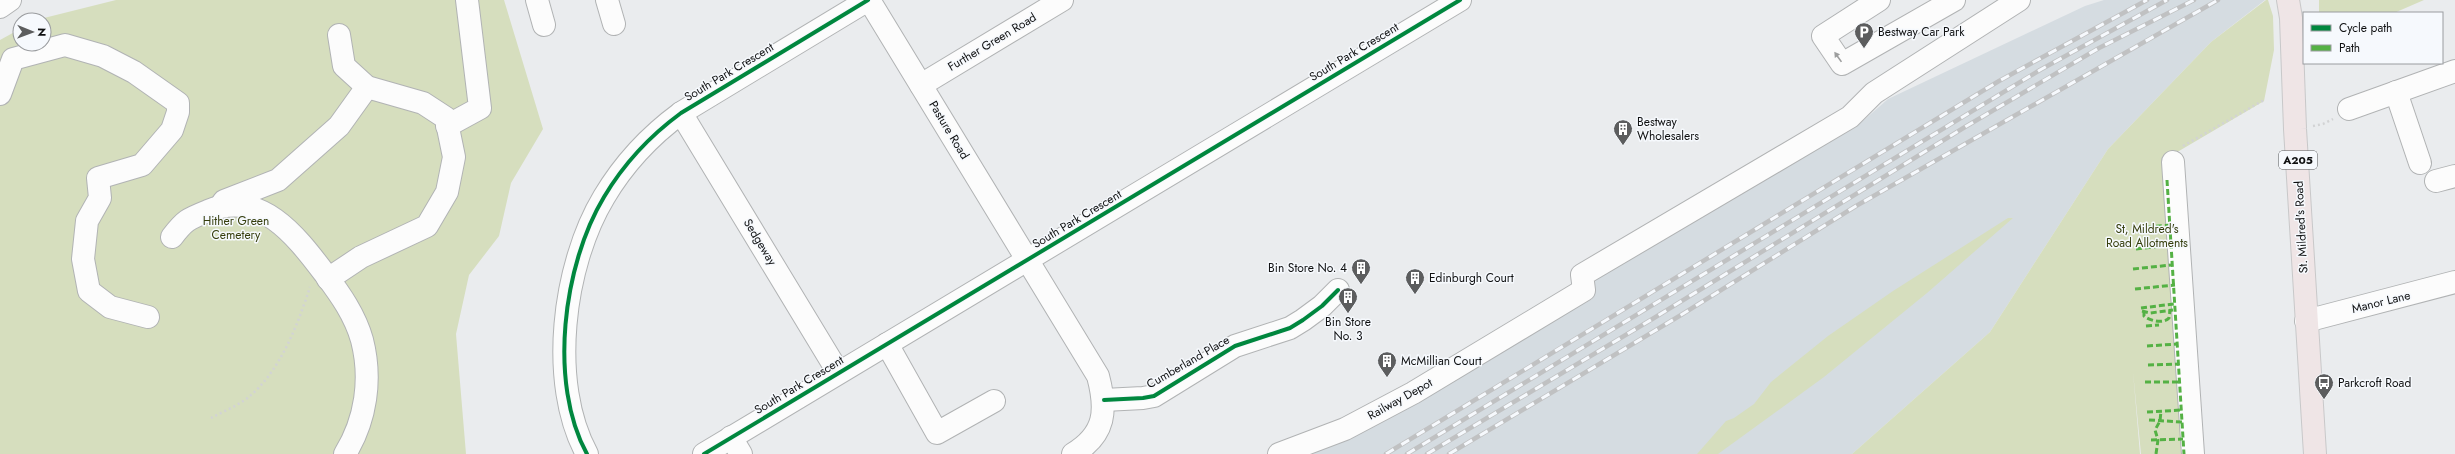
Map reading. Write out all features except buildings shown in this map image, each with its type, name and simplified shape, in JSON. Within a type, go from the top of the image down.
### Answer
[{"type":"highway","name":"St. Mildred's Road","points":[[2288,0],[2291,18],[2295,129],[2315,454]]},
{"type":"street","points":[[0,7],[10,0]]},
{"type":"street","points":[[447,126],[480,108],[467,0]]},
{"type":"street","points":[[537,0],[544,25]]},
{"type":"street","points":[[607,0],[614,24]]},
{"type":"street","name":"Pasture Road","points":[[869,0],[1028,260]]},
{"type":"street","name":"South Park Crescent","points":[[588,454],[569,400],[563,363],[567,309],[583,243],[594,216],[613,183],[657,132],[681,113],[869,0]]},
{"type":"street","name":"Further Green Road","points":[[921,85],[1062,0]]},
{"type":"street","name":"South Park Crescent","points":[[704,454],[736,445],[838,372],[1028,260],[1460,0]]},
{"type":"street","points":[[1879,0],[1823,36],[1842,64],[1954,0]]},
{"type":"street","name":"Railway Depot","points":[[1278,454],[1345,429],[1413,393],[1584,290],[1582,275],[1850,117],[1880,89],[2020,0]]},
{"type":"street","points":[[322,271],[361,257],[426,226],[447,192],[454,157],[446,118],[423,103],[367,87],[344,66],[339,35]]},
{"type":"street","points":[[0,94],[6,61],[65,45],[103,56],[134,72],[178,103],[178,112],[172,130],[142,165],[98,178],[100,198],[87,221],[83,259],[89,291],[110,307],[148,317]]},
{"type":"street","points":[[2349,109],[2455,71]]},
{"type":"street","points":[[221,207],[224,200],[278,180],[339,126],[367,87]]},
{"type":"street","points":[[2396,92],[2420,163]]},
{"type":"street","name":"Sedgeway","points":[[681,113],[838,372]]},
{"type":"street","points":[[2176,155],[2193,454]]},
{"type":"street","points":[[172,237],[184,221],[221,207],[235,204],[251,206],[267,214],[299,241],[322,271],[355,321],[362,340],[366,365],[366,396],[354,438],[345,454]]},
{"type":"street","points":[[1028,260],[1098,376],[1104,400],[1103,416],[1096,433],[1083,448],[1073,454]]},
{"type":"street","name":"Manor Lane","points":[[2306,321],[2455,282]]},
{"type":"street","name":"Cumberland Place","points":[[1104,400],[1154,396],[1235,346],[1290,328],[1322,306],[1338,290]]},
{"type":"street","points":[[887,344],[937,433],[994,400]]},
{"type":"path","points":[[2176,155],[2264,100]]},
{"type":"path","points":[[2295,129],[2323,124],[2349,109]]},
{"type":"path","points":[[211,418],[251,396],[264,381],[291,335],[305,300],[322,271]]},
{"type":"shaded area","points":[[2104,0],[2265,0],[2211,42],[2108,149],[1990,332],[1852,454],[1313,454],[1488,357],[1589,282],[1856,127],[1888,99],[2085,6]]},
{"type":"green space","name":"Hither Green Cemetery","points":[[116,0],[504,0],[543,129],[511,183],[499,236],[469,275],[456,334],[466,454],[0,454],[0,40],[12,33],[12,52],[52,52],[52,16]]},
{"type":"green space","name":"St, Mildred's Road Allotments","points":[[2268,0],[2273,16],[2274,50],[2264,101],[2162,161],[2187,454],[2141,454],[2133,372],[2140,454],[1852,454],[1990,332],[2108,149],[2211,42]]},
{"type":"green space","points":[[2319,0],[2424,0],[2396,12],[2319,12]]},
{"type":"green space","points":[[2008,218],[2013,218],[1927,293],[1824,377],[1718,454],[1697,454],[1726,421],[1734,418],[1754,404],[1771,382],[1828,336],[1893,291]]},
{"type":"railway","points":[[1386,454],[1999,81],[2147,0]]},
{"type":"railway","points":[[1407,454],[2040,70],[2167,0]]},
{"type":"railway","points":[[1427,454],[1654,318],[1965,127],[2099,48],[2194,0]]},
{"type":"railway","points":[[1449,454],[1681,315],[1856,206],[2218,0]]},
{"type":"marked path","points":[[2167,180],[2184,454]]},
{"type":"marked path","points":[[2138,228],[2170,225]]},
{"type":"marked path","points":[[2136,249],[2172,245]]},
{"type":"marked path","points":[[2133,269],[2171,265]]},
{"type":"marked path","points":[[2135,289],[2175,285]]},
{"type":"marked path","points":[[2141,308],[2174,304]]},
{"type":"marked path","points":[[2144,311],[2144,316],[2147,318],[2164,321],[2169,318],[2170,310]]},
{"type":"marked path","points":[[2142,311],[2150,313],[2173,310]]},
{"type":"marked path","points":[[2146,326],[2159,325]]},
{"type":"marked path","points":[[2147,346],[2178,344]]},
{"type":"marked path","points":[[2148,365],[2179,364]]},
{"type":"marked path","points":[[2145,382],[2180,382]]},
{"type":"marked path","points":[[2147,412],[2182,410]]},
{"type":"marked path","points":[[2156,454],[2158,440],[2155,430],[2160,421],[2161,411]]},
{"type":"marked path","points":[[2149,420],[2182,422]]},
{"type":"marked path","points":[[2151,440],[2183,439]]},
{"type":"cycle path","points":[[587,454],[575,425],[567,393],[564,359],[566,324],[570,289],[579,256],[590,225],[604,197],[620,173],[638,151],[681,113],[868,0]]},
{"type":"cycle path","points":[[704,454],[1460,0]]},
{"type":"cycle path","points":[[1104,400],[1154,396],[1235,346],[1290,328],[1322,306],[1338,290]]},
{"type":"place","name":"Bestway Car Park","points":[[1864,49]]},
{"type":"place","name":"Bestway Wholesalers","points":[[1623,146]]},
{"type":"place","name":"Bin Store No. 4","points":[[1361,285]]},
{"type":"place","name":"Edinburgh Court","points":[[1415,295]]},
{"type":"place","name":"Bin Store No. 3","points":[[1348,314]]},
{"type":"place","name":"McMillian Court","points":[[1387,378]]},
{"type":"place","name":"Parkcroft Road","points":[[2324,400]]}]
